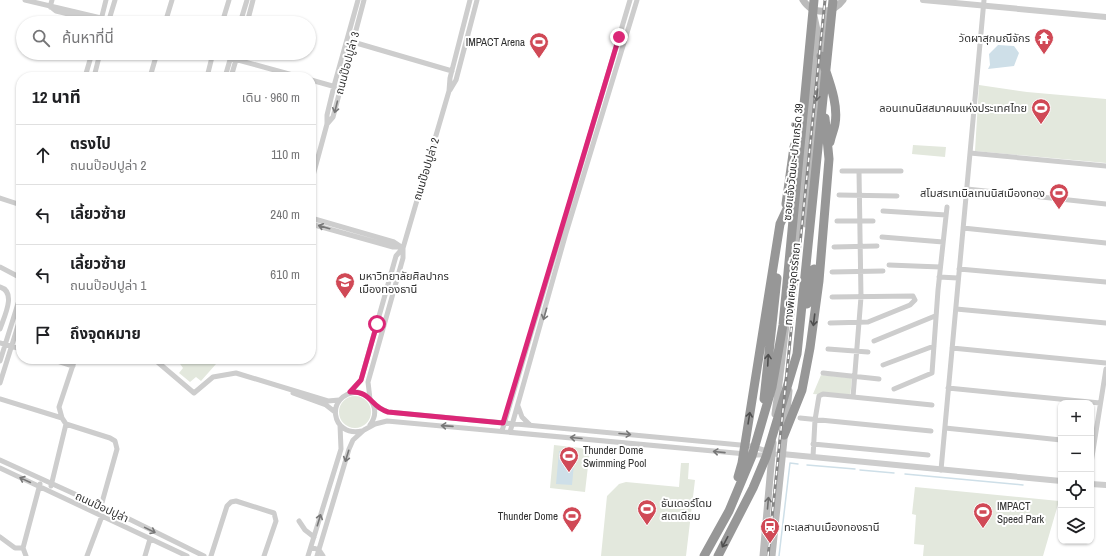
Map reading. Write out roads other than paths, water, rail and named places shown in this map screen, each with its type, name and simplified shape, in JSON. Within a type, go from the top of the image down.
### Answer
[{"type":"highway","name":"ทางพิเศษอุดรรัถยา","points":[[718,556],[753,488],[766,457],[797,354],[833,0]]},
{"type":"highway","name":"ทางพิเศษอุดรรัถยา","points":[[704,556],[729,511],[752,456],[772,387],[783,325],[813,5]]},
{"type":"highway","points":[[797,354],[812,280],[823,161],[836,124],[834,99],[821,56]]},
{"type":"highway","points":[[784,435],[802,390],[810,348],[819,281],[829,158],[824,98]]},
{"type":"highway","points":[[751,446],[758,426],[767,376],[768,348],[789,178],[794,147],[802,121]]},
{"type":"highway","points":[[729,511],[742,463],[780,224],[802,176]]},
{"type":"highway","points":[[767,376],[771,405],[775,418]]},
{"type":"main road","points":[[803,0],[813,5],[821,12],[831,11]]},
{"type":"main road","name":"ซอยแจ้งวัฒนะ-ปากเกร็ด 39","points":[[772,556],[824,31],[831,11],[839,6],[843,0]]},
{"type":"main road","name":"ซอยแจ้งวัฒนะ-ปากเกร็ด 39","points":[[763,556],[775,418],[795,260],[802,176],[818,34],[813,5]]},
{"type":"street","points":[[26,0],[80,16]]},
{"type":"street","points":[[50,7],[52,0]]},
{"type":"street","points":[[101,16],[106,0]]},
{"type":"street","points":[[110,16],[115,0]]},
{"type":"street","points":[[167,16],[172,0]]},
{"type":"street","points":[[224,16],[229,0]]},
{"type":"street","points":[[242,16],[247,0]]},
{"type":"street","points":[[249,16],[253,0]]},
{"type":"street","name":"ถนนป๊อปปูล่า 3","points":[[316,165],[327,124],[327,115],[334,86],[358,0]]},
{"type":"street","name":"ถนนป๊อปปูล่า 3","points":[[327,124],[333,117],[364,0]]},
{"type":"street","name":"ถนนป๊อปปูล่า 2","points":[[350,392],[361,380],[396,256],[402,248],[449,91],[452,70],[470,0]]},
{"type":"street","name":"ถนนป๊อปปูล่า 2","points":[[449,91],[456,80],[477,0]]},
{"type":"street","points":[[502,431],[503,423],[630,0]]},
{"type":"street","points":[[510,432],[566,233],[637,0]]},
{"type":"street","points":[[923,0],[984,3],[1106,16]]},
{"type":"street","points":[[941,470],[984,3]]},
{"type":"street","points":[[244,10],[250,12]]},
{"type":"street","points":[[464,24],[470,26]]},
{"type":"street","points":[[353,42],[452,70]]},
{"type":"street","points":[[86,72],[90,60]]},
{"type":"street","points":[[95,72],[98,60]]},
{"type":"street","points":[[151,72],[155,60]]},
{"type":"street","points":[[208,72],[211,60]]},
{"type":"street","points":[[226,72],[230,60]]},
{"type":"street","points":[[232,72],[236,60]]},
{"type":"street","points":[[240,60],[282,72]]},
{"type":"street","points":[[316,81],[341,88]]},
{"type":"street","points":[[970,153],[1106,166]]},
{"type":"street","points":[[842,171],[901,171]]},
{"type":"street","points":[[853,396],[858,351],[861,297],[859,171]]},
{"type":"street","points":[[967,189],[1106,204]]},
{"type":"street","points":[[839,195],[897,196]]},
{"type":"street","points":[[0,198],[16,203]]},
{"type":"street","points":[[894,389],[932,373],[935,316],[947,207]]},
{"type":"street","points":[[883,211],[946,215]]},
{"type":"street","points":[[316,219],[394,242],[402,248]]},
{"type":"street","points":[[837,221],[873,221]]},
{"type":"street","points":[[316,225],[393,247],[402,248]]},
{"type":"street","points":[[963,228],[1106,243]]},
{"type":"street","points":[[882,237],[943,242]]},
{"type":"street","points":[[834,246],[876,246]]},
{"type":"street","name":"ถนนป๊อปปูล่า 2","points":[[370,398],[368,382],[403,258],[402,248]]},
{"type":"street","points":[[889,264],[940,268]]},
{"type":"street","points":[[0,266],[16,275]]},
{"type":"street","points":[[959,269],[1106,282]]},
{"type":"street","points":[[832,272],[883,271]]},
{"type":"street","points":[[939,277],[958,278]]},
{"type":"street","points":[[0,287],[5,288],[9,292],[9,299],[0,329]]},
{"type":"street","points":[[830,323],[860,324],[868,322],[910,305],[915,300],[913,296],[832,298]]},
{"type":"street","points":[[0,361],[2,343],[16,307]]},
{"type":"street","points":[[956,309],[1106,323]]},
{"type":"street","points":[[874,341],[935,316]]},
{"type":"street","points":[[0,383],[16,331]]},
{"type":"street","points":[[2,343],[16,348]]},
{"type":"street","points":[[883,365],[934,346]]},
{"type":"street","points":[[952,348],[1106,363]]},
{"type":"street","points":[[828,349],[868,352]]},
{"type":"street","points":[[67,364],[73,366],[59,406],[62,418],[66,424],[110,438],[116,444],[117,449],[101,506]]},
{"type":"street","points":[[160,364],[194,393],[213,376],[228,374],[244,375],[328,401],[339,400],[350,392],[358,392],[370,398],[375,406],[388,412],[751,446],[772,453],[1058,481]]},
{"type":"street","points":[[1094,437],[1106,369]]},
{"type":"street","points":[[824,373],[879,379]]},
{"type":"street","points":[[283,388],[326,405],[335,412],[340,425],[341,450],[308,556]]},
{"type":"street","points":[[948,388],[1100,403]]},
{"type":"street","points":[[813,457],[815,420],[819,396],[823,394],[932,405]]},
{"type":"street","points":[[0,399],[62,418]]},
{"type":"street","points":[[335,412],[339,400]]},
{"type":"street","points":[[370,426],[374,420],[375,406]]},
{"type":"street","points":[[518,406],[522,417],[530,425]]},
{"type":"street","points":[[800,418],[931,430]]},
{"type":"street","points":[[317,556],[337,487],[353,440],[370,426],[387,421],[757,455],[772,453]]},
{"type":"street","points":[[50,491],[66,424]]},
{"type":"street","points":[[340,425],[350,431],[364,430]]},
{"type":"street","points":[[945,428],[1058,440]]},
{"type":"street","points":[[813,444],[928,455]]},
{"type":"street","name":"ถนนป๊อปปูล่า","points":[[0,460],[101,506],[204,556]]},
{"type":"street","name":"ถนนป๊อปปูล่า","points":[[0,468],[187,556]]},
{"type":"street","points":[[26,556],[23,548],[40,487],[40,479]]},
{"type":"street","points":[[1094,484],[1106,485]]},
{"type":"street","points":[[330,485],[337,487]]},
{"type":"street","points":[[211,556],[228,506],[231,502],[236,501],[270,510],[274,513],[276,521],[264,556]]},
{"type":"street","points":[[87,556],[102,516]]},
{"type":"street","points":[[298,521],[305,530],[314,536]]},
{"type":"street","points":[[0,537],[16,548],[23,548]]},
{"type":"street","points":[[145,556],[150,539]]},
{"type":"street","points":[[311,547],[319,550],[323,556]]},
{"type":"waterway","points":[[779,556],[790,463],[798,464]]},
{"type":"waterway","points":[[807,465],[855,469]]},
{"type":"waterway","points":[[860,470],[894,473]]},
{"type":"waterway","points":[[905,474],[1023,485]]},
{"type":"railway","points":[[768,556],[825,0]]},
{"type":"place","name":"วัดผาสุกมณีจักร","points":[[1044,55]]},
{"type":"place","name":"IMPACT Arena","points":[[539,59]]},
{"type":"place","name":"ลอนเทนนิสสมาคมแห่งประเทศไทย","points":[[1041,125]]},
{"type":"place","name":"สโมสรเทเบิลเทนนิสเมืองทอง","points":[[1059,210]]},
{"type":"place","name":"มหาวิทยาลัยศิลปากร เมืองทองธานี","points":[[345,299]]},
{"type":"place","name":"Thunder Dome Swimming Pool","points":[[569,473]]},
{"type":"place","name":"ธันเดอร์โดม สเตเดียม","points":[[647,526]]},
{"type":"place","name":"IMPACT Speed Park","points":[[983,529]]},
{"type":"place","name":"Thunder Dome","points":[[572,533]]},
{"type":"place","name":"ทะเลสาบเมืองทองธานี","points":[[770,544]]}]
